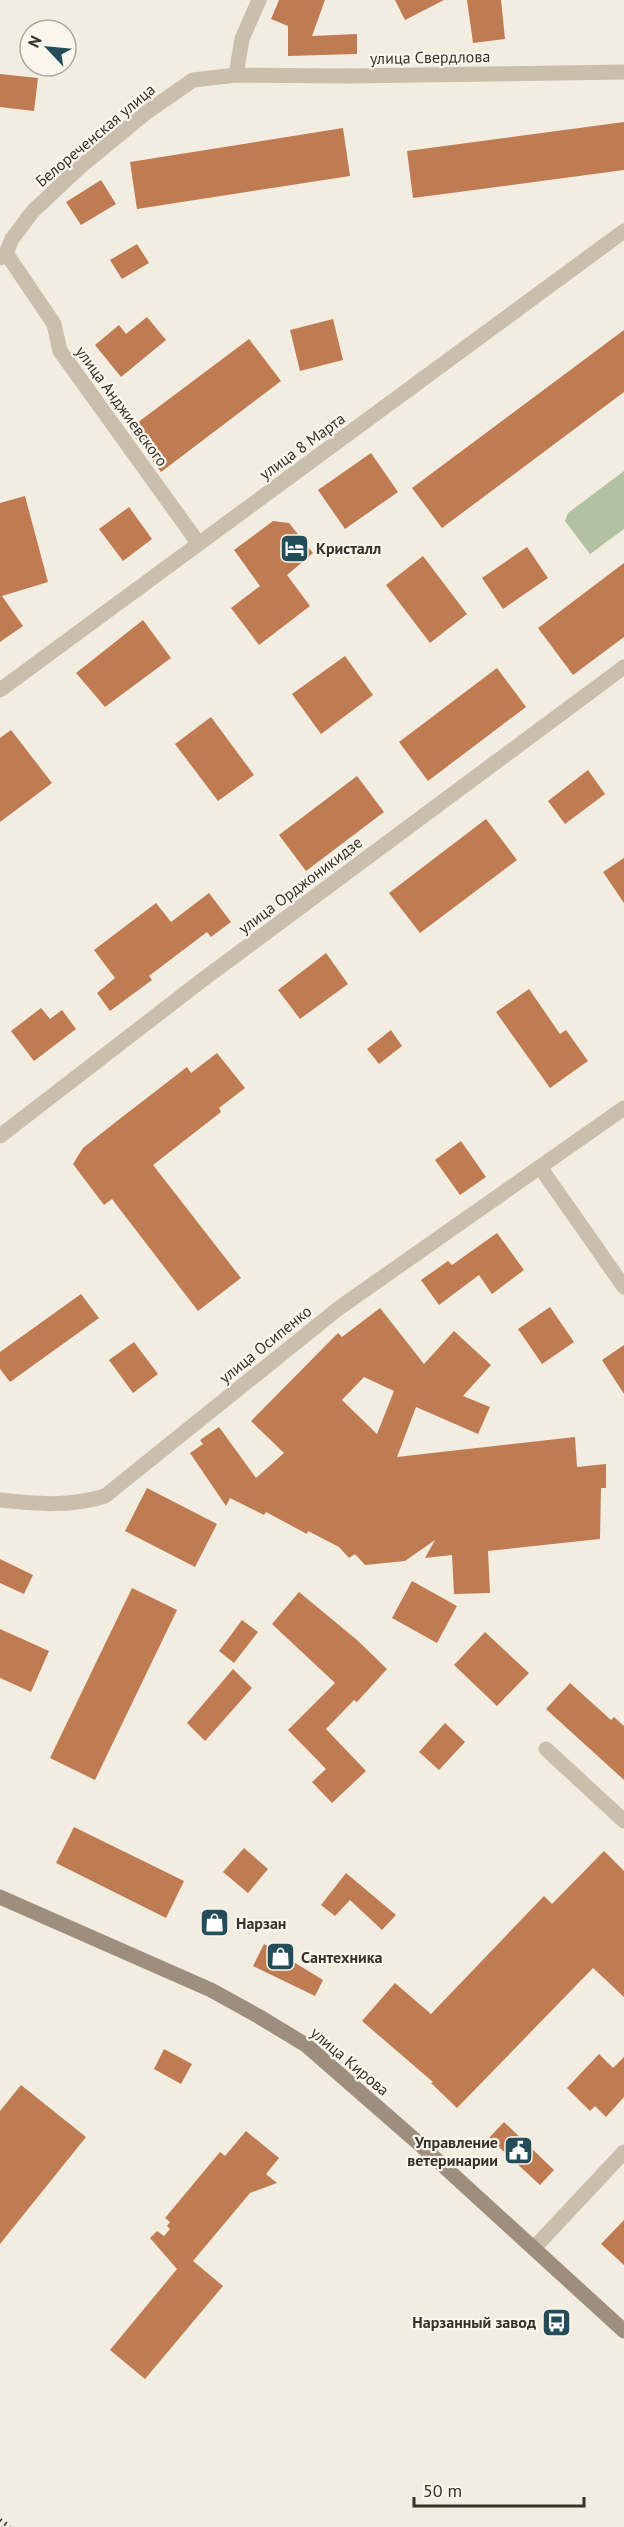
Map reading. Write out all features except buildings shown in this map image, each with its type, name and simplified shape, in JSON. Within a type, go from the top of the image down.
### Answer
[{"type":"street","points":[[236,75],[242,39],[259,0]]},
{"type":"street","name":"улица Свердлова","points":[[236,75],[348,76],[624,72]]},
{"type":"street","name":"Белореченская улица","points":[[3,256],[12,239],[33,211],[80,167],[147,112],[193,80],[236,75]]},
{"type":"street","name":"улица 8 Марта","points":[[0,690],[624,231]]},
{"type":"street","name":"улица Анджиевского","points":[[3,256],[54,324],[60,351],[199,544]]},
{"type":"street","name":"улица Орджоникидзе","points":[[0,1136],[201,981],[624,668]]},
{"type":"street","name":"улица Осипенко","points":[[0,1500],[52,1505],[89,1501],[105,1496],[339,1308],[624,1108]]},
{"type":"street","points":[[540,1167],[624,1287]]},
{"type":"street","points":[[546,1749],[624,1821]]},
{"type":"street","name":"улица Кирова","points":[[0,1897],[211,1990],[306,2045],[624,2331]]},
{"type":"street","points":[[534,2248],[624,2152]]},
{"type":"green space","points":[[624,471],[624,529],[590,554],[565,521],[568,513]]},
{"type":"railway","points":[[0,2520],[10,2527]]},
{"type":"place","name":"Кристалл","points":[[295,548]]},
{"type":"place","name":"Нарзан","points":[[215,1923]]},
{"type":"place","name":"Сантехника","points":[[280,1957]]},
{"type":"place","name":"Управление ветеринарии","points":[[519,2151]]},
{"type":"place","name":"Нарзанный завод","points":[[557,2322]]}]
